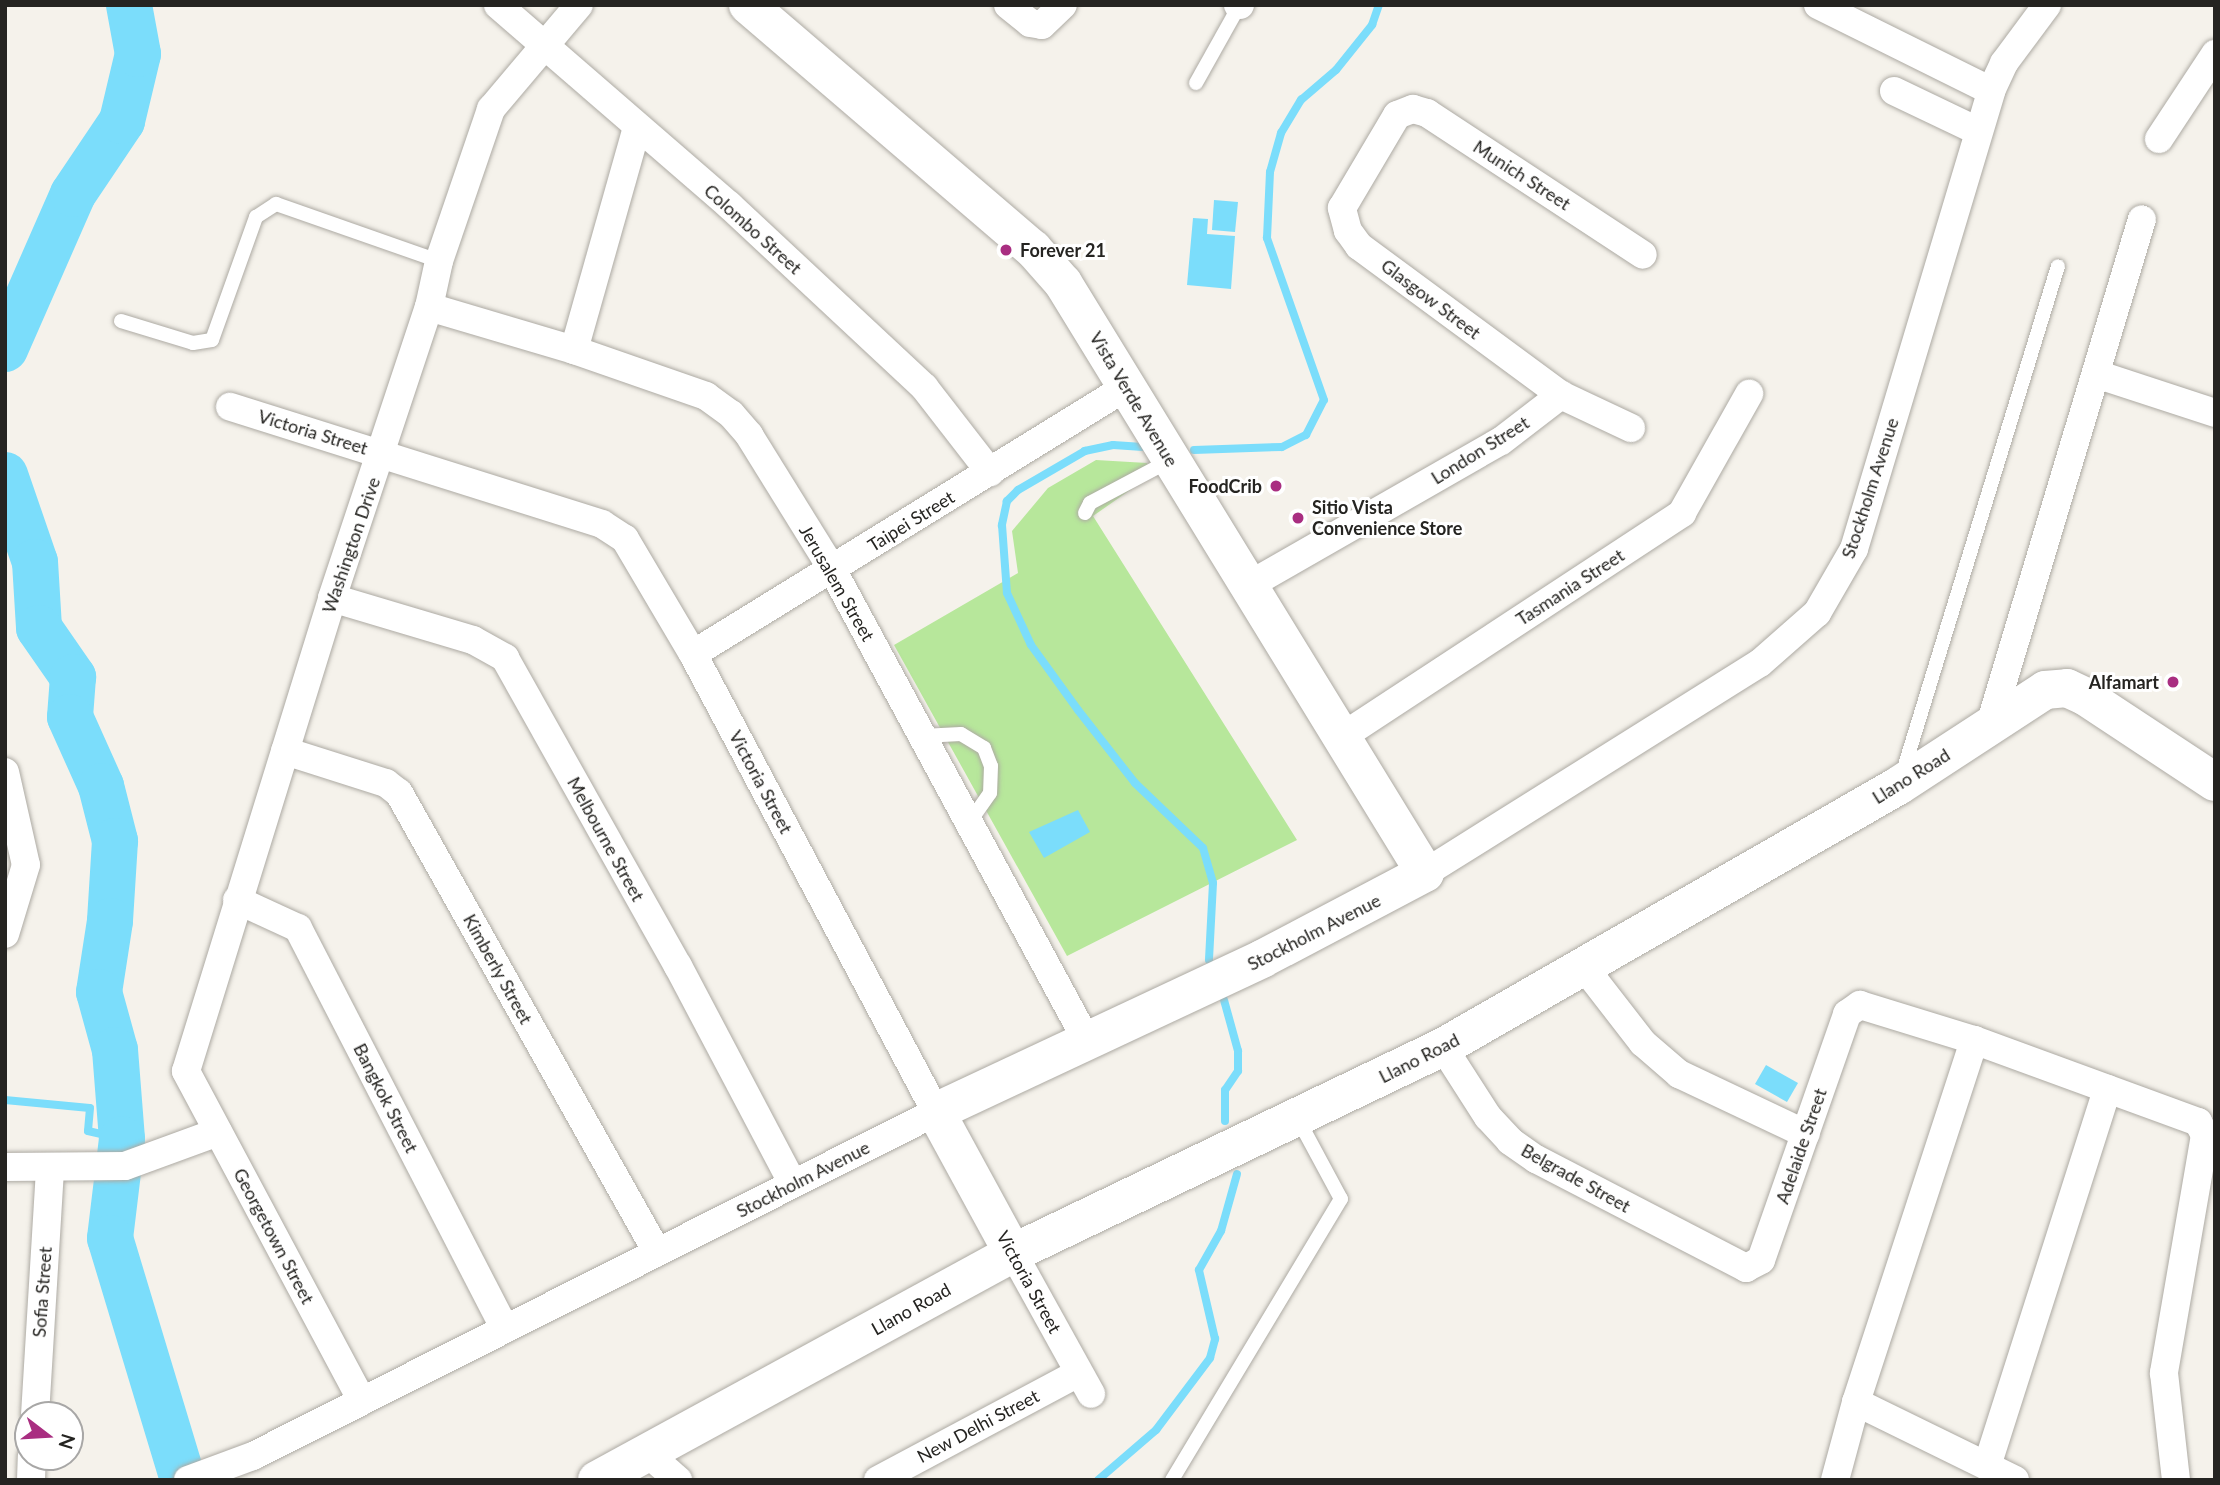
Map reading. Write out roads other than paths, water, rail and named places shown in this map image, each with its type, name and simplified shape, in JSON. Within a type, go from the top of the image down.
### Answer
[{"type":"main road","name":"Vista Verde Avenue","points":[[748,5],[1048,264],[1128,386],[1170,460],[1251,584],[1424,873]]},
{"type":"main road","name":"Llano Road","points":[[597,1480],[645,1451],[1013,1253],[1443,1047],[1898,786],[2045,690],[2067,688],[2215,782]]},
{"type":"main road","name":"Stockholm Avenue","points":[[936,1112],[1317,932],[1424,873]]},
{"type":"main road","name":"Victoria Street","points":[[936,1112],[1013,1253]]},
{"type":"street","name":"Colombo Street","points":[[498,5],[729,205],[924,387],[990,472]]},
{"type":"street","name":"Washington Drive","points":[[186,1071],[332,598],[383,453],[429,307],[439,261],[491,110],[579,5]]},
{"type":"street","points":[[1008,5],[1030,23],[1042,25],[1063,5]]},
{"type":"street","points":[[1818,5],[1991,90]]},
{"type":"street","name":"Stockholm Avenue","points":[[1424,873],[1760,663],[1817,613],[1854,549],[1991,90],[2023,35],[2047,5]]},
{"type":"street","points":[[2159,139],[2215,54]]},
{"type":"street","points":[[1894,91],[1978,131]]},
{"type":"street","name":"Munich Street","points":[[1397,115],[1413,109],[1427,113],[1643,255]]},
{"type":"street","name":"Glasgow Street","points":[[1397,115],[1342,208],[1348,231],[1360,246],[1561,395],[1631,428]]},
{"type":"street","points":[[574,350],[637,128]]},
{"type":"street","points":[[1989,728],[2142,219]]},
{"type":"street","name":"Jerusalem Street","points":[[429,307],[574,350],[706,396],[731,414],[749,435],[832,569],[1087,1041]]},
{"type":"street","points":[[2096,374],[2215,413]]},
{"type":"street","name":"Taipei Street","points":[[693,654],[1128,386]]},
{"type":"street","name":"Tasmania Street","points":[[1343,736],[1682,513],[1749,394]]},
{"type":"street","name":"London Street","points":[[1251,584],[1501,441],[1561,395]]},
{"type":"street","name":"Victoria Street","points":[[230,407],[602,524],[631,548],[693,654],[936,1112]]},
{"type":"street","name":"Melbourne Street","points":[[332,598],[473,640],[505,658],[678,966],[793,1184]]},
{"type":"street","name":"Kimberly Street","points":[[285,751],[386,783],[399,793],[657,1252]]},
{"type":"street","points":[[5,772],[14,838],[26,865],[5,933]]},
{"type":"street","name":"Bangkok Street","points":[[237,900],[293,922],[298,928],[505,1329]]},
{"type":"street","points":[[1584,967],[1643,1044],[1679,1074],[1806,1134]]},
{"type":"street","name":"Adelaide Street","points":[[1746,1268],[1761,1260],[1847,1014],[1860,1005],[1974,1040]]},
{"type":"street","points":[[1835,1480],[1856,1402],[1883,1331],[1974,1040],[2198,1122],[2205,1135],[2164,1373],[2176,1480]]},
{"type":"street","name":"Belgrade Street","points":[[1443,1047],[1488,1117],[1519,1147],[1746,1268]]},
{"type":"street","name":"Georgetown Street","points":[[186,1071],[362,1401]]},
{"type":"street","points":[[1987,1466],[2107,1089]]},
{"type":"street","name":"Stockholm Avenue","points":[[192,1479],[231,1467],[936,1112]]},
{"type":"street","points":[[5,1167],[79,1170],[125,1166],[218,1132]]},
{"type":"street","name":"Sofia Street","points":[[36,1401],[50,1170]]},
{"type":"street","name":"Victoria Street","points":[[1013,1253],[1084,1383]]},
{"type":"street","name":"New Delhi Street","points":[[878,1480],[1084,1383]]},
{"type":"street","points":[[1856,1402],[2015,1480]]},
{"type":"street","points":[[645,1451],[678,1480]]},
{"type":"lane","points":[[1196,83],[1239,6]]},
{"type":"lane","points":[[121,321],[193,343],[212,340],[256,217],[276,204],[439,261]]},
{"type":"lane","points":[[1898,786],[2058,266]]},
{"type":"lane","points":[[1085,513],[1090,503],[1170,460]]},
{"type":"lane","points":[[922,736],[961,734],[984,748],[991,766],[990,793],[969,823]]},
{"type":"lane","points":[[1172,1480],[1340,1199],[1297,1118]]},
{"type":"water","points":[[1214,200],[1238,202],[1235,232],[1212,230]]},
{"type":"water","points":[[1193,218],[1208,219],[1207,234],[1235,236],[1231,289],[1187,285]]},
{"type":"water","points":[[1078,810],[1090,832],[1044,858],[1029,832]]},
{"type":"water","points":[[1766,1065],[1798,1083],[1787,1102],[1755,1084]]},
{"type":"waterway","points":[[5,349],[73,194],[122,121],[138,54],[129,5]]},
{"type":"waterway","points":[[1194,450],[1282,447],[1306,435],[1324,400],[1267,238],[1270,172],[1281,133],[1301,100],[1336,70],[1372,25],[1379,5]]},
{"type":"waterway","points":[[1143,447],[1113,445],[1085,451],[1018,490],[1007,501],[1002,525],[1007,593],[1031,645],[1078,710],[1135,783],[1203,848],[1213,883],[1209,960]]},
{"type":"waterway","points":[[5,475],[35,562],[39,628],[73,677],[70,717],[101,786],[115,841],[110,921],[99,992],[115,1050],[122,1139],[110,1238],[183,1480]]},
{"type":"waterway","points":[[1224,1000],[1238,1051],[1238,1071],[1225,1090],[1225,1121]]},
{"type":"waterway","points":[[5,1100],[90,1108],[88,1131],[122,1139]]},
{"type":"waterway","points":[[1098,1480],[1156,1430],[1210,1358],[1215,1339],[1199,1270],[1221,1231],[1237,1174]]},
{"type":"place","name":"Forever 21","points":[[1006,250]]},
{"type":"place","name":"FoodCrib","points":[[1276,486]]},
{"type":"place","name":"Sitio Vista Convenience Store","points":[[1298,518]]},
{"type":"place","name":"Alfamart","points":[[2173,682]]}]
